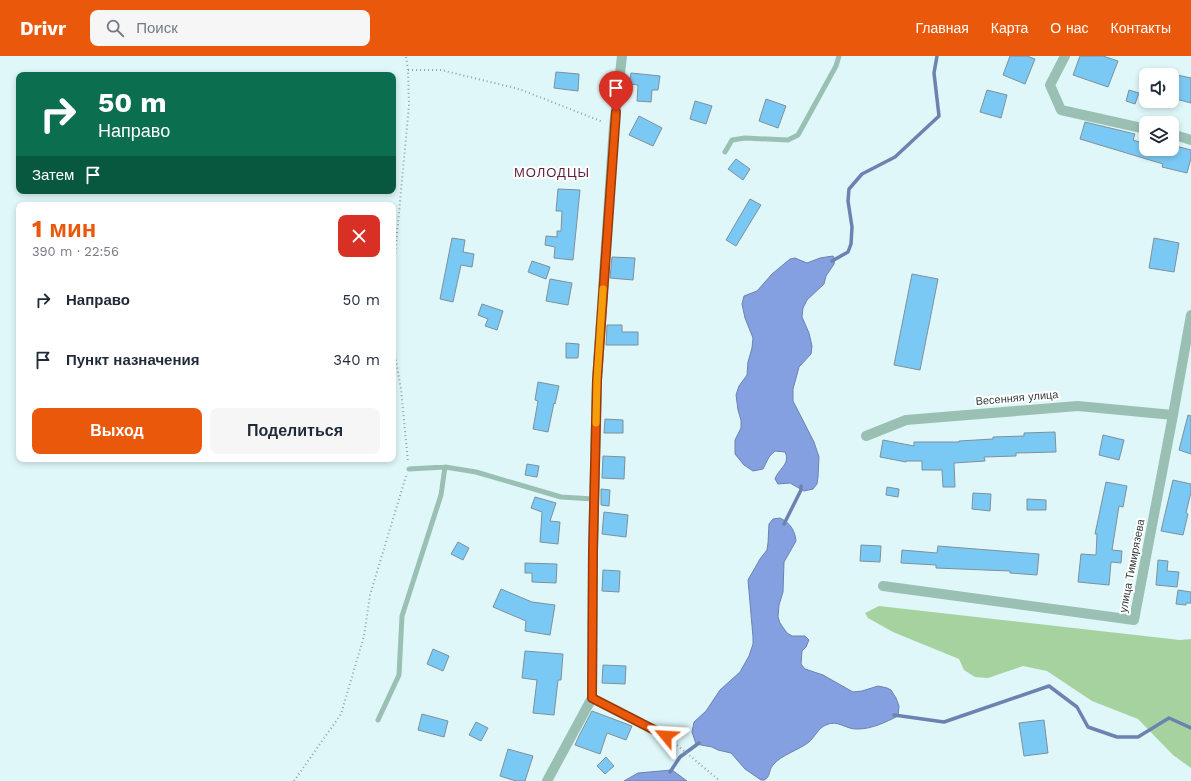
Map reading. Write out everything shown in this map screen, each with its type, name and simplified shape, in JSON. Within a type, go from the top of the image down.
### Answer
[{"type":"street","points":[[547,781],[592,698],[597,380],[614,126],[622,56]]},
{"type":"street","points":[[1064,56],[1050,85],[1061,110],[1139,127]]},
{"type":"street","points":[[1179,136],[1191,140]]},
{"type":"street","name":"улица Тимирязева","points":[[883,586],[1134,620],[1174,415],[1191,316]]},
{"type":"street","name":"Весенняя улица","points":[[866,436],[906,420],[1078,406],[1174,415]]},
{"type":"lane","points":[[725,152],[732,140],[745,138],[788,140],[798,135],[836,66],[839,56]]},
{"type":"lane","points":[[378,720],[399,675],[402,616],[441,495],[445,467]]},
{"type":"lane","points":[[409,469],[445,467],[476,472],[561,497],[594,499]]},
{"type":"lane","points":[[592,698],[666,736]]},
{"type":"path","points":[[396,245],[409,105],[406,56]]},
{"type":"path","points":[[408,70],[441,70],[519,89],[614,126]]},
{"type":"path","points":[[294,781],[340,714],[364,636],[370,594],[409,469],[401,389],[396,361]]},
{"type":"path","points":[[666,736],[720,781]]},
{"type":"green space","points":[[879,606],[1180,640],[1191,639],[1191,768],[1173,755],[1138,719],[1092,701],[1047,671],[1023,666],[988,678],[975,677],[964,670],[959,659],[893,632],[868,618],[865,613]]},
{"type":"water","points":[[833,256],[835,259],[834,264],[826,276],[824,284],[807,300],[803,308],[802,317],[809,333],[812,346],[811,354],[799,367],[793,389],[793,401],[814,442],[819,457],[817,484],[813,489],[804,491],[790,483],[778,484],[775,479],[785,463],[785,452],[775,451],[769,457],[763,469],[753,471],[744,465],[735,454],[735,440],[741,428],[736,395],[739,386],[747,375],[753,338],[745,318],[742,304],[744,296],[757,291],[772,274],[790,259],[795,258],[807,263],[820,258]]},
{"type":"water","points":[[780,518],[787,522],[791,527],[796,541],[784,562],[783,592],[779,605],[778,617],[787,633],[792,636],[805,636],[809,640],[806,647],[802,651],[801,664],[805,669],[823,675],[853,692],[878,686],[887,688],[891,690],[899,706],[898,716],[884,723],[863,729],[854,729],[834,723],[823,726],[809,742],[776,761],[771,767],[768,777],[761,780],[745,769],[731,753],[696,744],[692,732],[694,722],[706,711],[720,690],[740,672],[749,656],[753,644],[753,637],[748,580],[767,550],[769,524],[773,519]]},
{"type":"water","points":[[672,770],[687,781],[624,781],[638,773]]},
{"type":"building","points":[[1010,56],[1027,56],[1035,59],[1025,84],[1003,75]]},
{"type":"building","points":[[1080,56],[1103,56],[1118,61],[1108,87],[1073,75]]},
{"type":"building","points":[[556,72],[579,74],[578,91],[554,88]]},
{"type":"building","points":[[631,73],[660,76],[658,90],[652,90],[651,102],[637,101],[638,85],[629,84]]},
{"type":"building","points":[[1179,75],[1191,78],[1191,103],[1179,100]]},
{"type":"building","points":[[987,90],[1007,95],[1001,118],[980,112]]},
{"type":"building","points":[[1129,90],[1139,93],[1135,104],[1126,101]]},
{"type":"building","points":[[766,99],[786,106],[778,128],[759,121]]},
{"type":"building","points":[[695,101],[712,106],[706,124],[690,119]]},
{"type":"building","points":[[639,116],[662,128],[653,146],[629,135]]},
{"type":"building","points":[[1085,122],[1135,134],[1133,140],[1139,142],[1139,156],[1179,156],[1179,147],[1191,150],[1191,158],[1187,173],[1162,167],[1163,164],[1080,139]]},
{"type":"building","points":[[736,159],[750,169],[743,180],[728,169]]},
{"type":"building","points":[[558,189],[580,190],[573,260],[554,258],[555,247],[545,245],[546,236],[557,237],[557,231],[561,231],[562,211],[556,211]]},
{"type":"building","points":[[750,199],[761,205],[736,246],[726,240]]},
{"type":"building","points":[[452,238],[465,240],[463,252],[474,254],[472,267],[461,265],[453,302],[440,299]]},
{"type":"building","points":[[1154,238],[1179,243],[1174,272],[1149,268]]},
{"type":"building","points":[[612,257],[635,258],[633,280],[610,278]]},
{"type":"building","points":[[532,261],[550,267],[546,279],[528,272]]},
{"type":"building","points":[[912,274],[938,279],[920,370],[894,365]]},
{"type":"building","points":[[550,279],[572,283],[568,305],[546,301]]},
{"type":"building","points":[[482,304],[503,311],[497,330],[485,326],[488,319],[478,315]]},
{"type":"building","points":[[607,325],[622,325],[622,332],[638,332],[638,345],[606,345]]},
{"type":"building","points":[[566,343],[579,344],[578,358],[566,358]]},
{"type":"building","points":[[538,382],[559,386],[548,432],[533,429],[538,401],[535,400]]},
{"type":"building","points":[[1188,415],[1191,416],[1191,454],[1179,450]]},
{"type":"building","points":[[605,419],[623,420],[623,433],[604,433]]},
{"type":"building","points":[[1055,432],[1056,452],[1016,453],[1016,456],[984,457],[985,461],[954,463],[955,487],[943,487],[942,470],[922,470],[922,461],[906,462],[880,457],[883,440],[914,446],[914,442],[959,442],[993,439],[993,437],[1024,436],[1024,433]]},
{"type":"building","points":[[1103,435],[1124,440],[1119,460],[1099,455]]},
{"type":"building","points":[[603,456],[625,457],[624,479],[602,478]]},
{"type":"building","points":[[527,464],[539,466],[537,477],[525,475]]},
{"type":"building","points":[[1173,480],[1191,484],[1191,492],[1186,513],[1188,514],[1183,535],[1161,531]]},
{"type":"building","points":[[1106,482],[1127,486],[1123,507],[1119,506],[1112,550],[1122,551],[1121,563],[1111,562],[1109,585],[1078,582],[1081,554],[1096,555],[1097,534],[1095,534]]},
{"type":"building","points":[[887,487],[899,489],[898,497],[886,495]]},
{"type":"building","points":[[601,489],[610,490],[609,506],[601,505]]},
{"type":"building","points":[[973,493],[991,494],[990,511],[972,509]]},
{"type":"building","points":[[535,497],[556,503],[550,521],[560,522],[558,544],[540,542],[542,512],[531,508]]},
{"type":"building","points":[[1027,499],[1046,500],[1046,510],[1027,510]]},
{"type":"building","points":[[604,512],[628,515],[626,537],[602,534]]},
{"type":"building","points":[[458,542],[469,548],[463,560],[451,554]]},
{"type":"building","points":[[861,545],[881,546],[880,562],[860,561]]},
{"type":"building","points":[[938,546],[1039,554],[1037,575],[1010,573],[1010,571],[936,568],[936,565],[901,563],[902,550],[937,553]]},
{"type":"building","points":[[1158,560],[1168,561],[1167,571],[1179,572],[1177,587],[1156,585]]},
{"type":"building","points":[[525,563],[557,564],[556,583],[532,582],[532,573],[525,573]]},
{"type":"building","points":[[603,570],[620,571],[619,592],[602,591]]},
{"type":"building","points":[[501,589],[532,602],[555,605],[550,635],[525,631],[526,621],[493,607]]},
{"type":"building","points":[[1178,590],[1191,592],[1191,603],[1186,603],[1186,605],[1176,604]]},
{"type":"building","points":[[433,649],[449,656],[443,671],[427,664]]},
{"type":"building","points":[[525,651],[563,654],[561,680],[558,680],[554,715],[533,713],[537,680],[522,678]]},
{"type":"building","points":[[603,665],[626,666],[625,684],[602,683]]},
{"type":"building","points":[[592,711],[632,726],[626,740],[607,733],[600,754],[575,745]]},
{"type":"building","points":[[422,714],[448,721],[444,737],[418,730]]},
{"type":"building","points":[[1044,720],[1048,753],[1024,756],[1019,723]]},
{"type":"building","points":[[476,722],[488,728],[481,741],[469,735]]},
{"type":"building","points":[[508,749],[533,756],[525,781],[516,781],[500,776]]},
{"type":"building","points":[[606,757],[614,766],[605,774],[597,766]]},
{"type":"waterway","points":[[832,261],[848,252],[851,244],[852,227],[848,201],[849,189],[862,174],[895,157],[939,116],[934,73],[937,56]]},
{"type":"waterway","points":[[784,524],[801,490],[801,486]]},
{"type":"waterway","points":[[894,715],[944,722],[1049,686],[1077,707],[1088,727],[1117,737],[1138,737],[1169,718],[1191,728]]},
{"type":"waterway","points":[[670,772],[680,757],[699,743]]},
{"type":"slow traffic","points":[[596,423],[597,380],[603,289]]},
{"type":"district","name":"МОЛОДЦЫ","points":[[552,172]]},
{"type":"route","points":[[616,112],[597,380],[593,551],[592,698],[666,736]]}]
